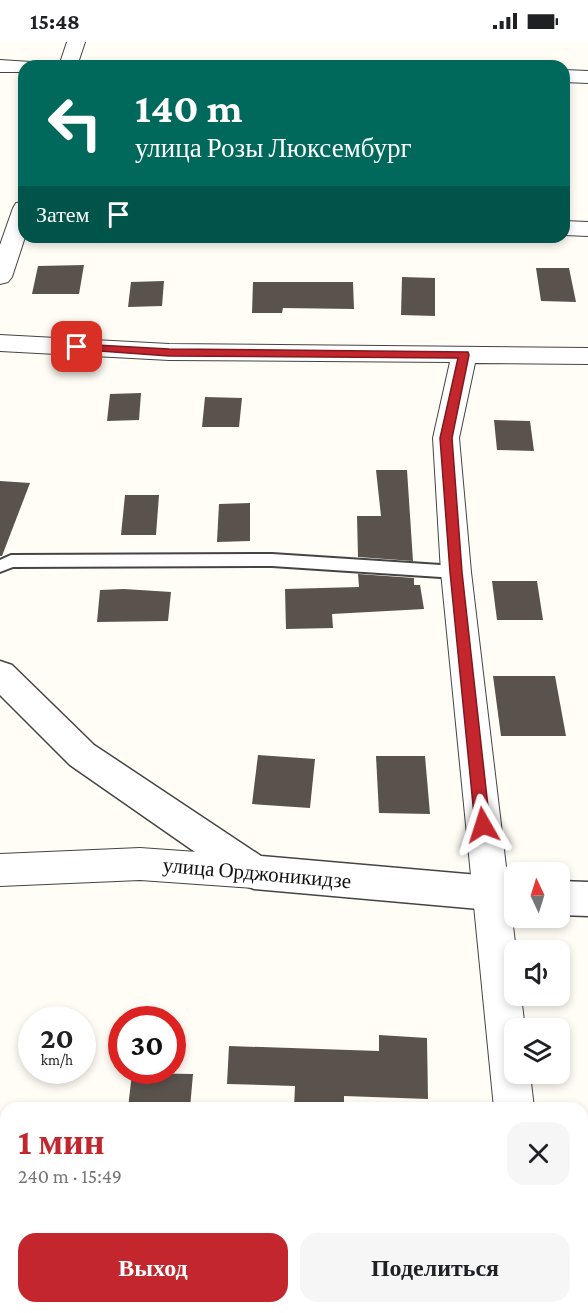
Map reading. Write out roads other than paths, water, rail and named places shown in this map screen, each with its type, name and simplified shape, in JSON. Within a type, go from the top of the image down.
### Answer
[{"type":"street","points":[[70,60],[76,42]]},
{"type":"street","points":[[0,66],[18,66]]},
{"type":"street","points":[[570,76],[588,77]]},
{"type":"street","points":[[570,228],[588,229]]},
{"type":"street","points":[[0,277],[18,231]]},
{"type":"street","points":[[0,343],[169,352],[588,356]]},
{"type":"street","points":[[464,355],[446,438],[456,572],[502,895],[514,1102]]},
{"type":"street","points":[[0,674],[82,754],[254,872]]},
{"type":"street","name":"улица Орджоникидзе","points":[[0,870],[140,864],[502,895]]},
{"type":"street","points":[[570,898],[588,899]]},
{"type":"lane","points":[[0,566],[11,561],[272,560],[456,572]]}]
